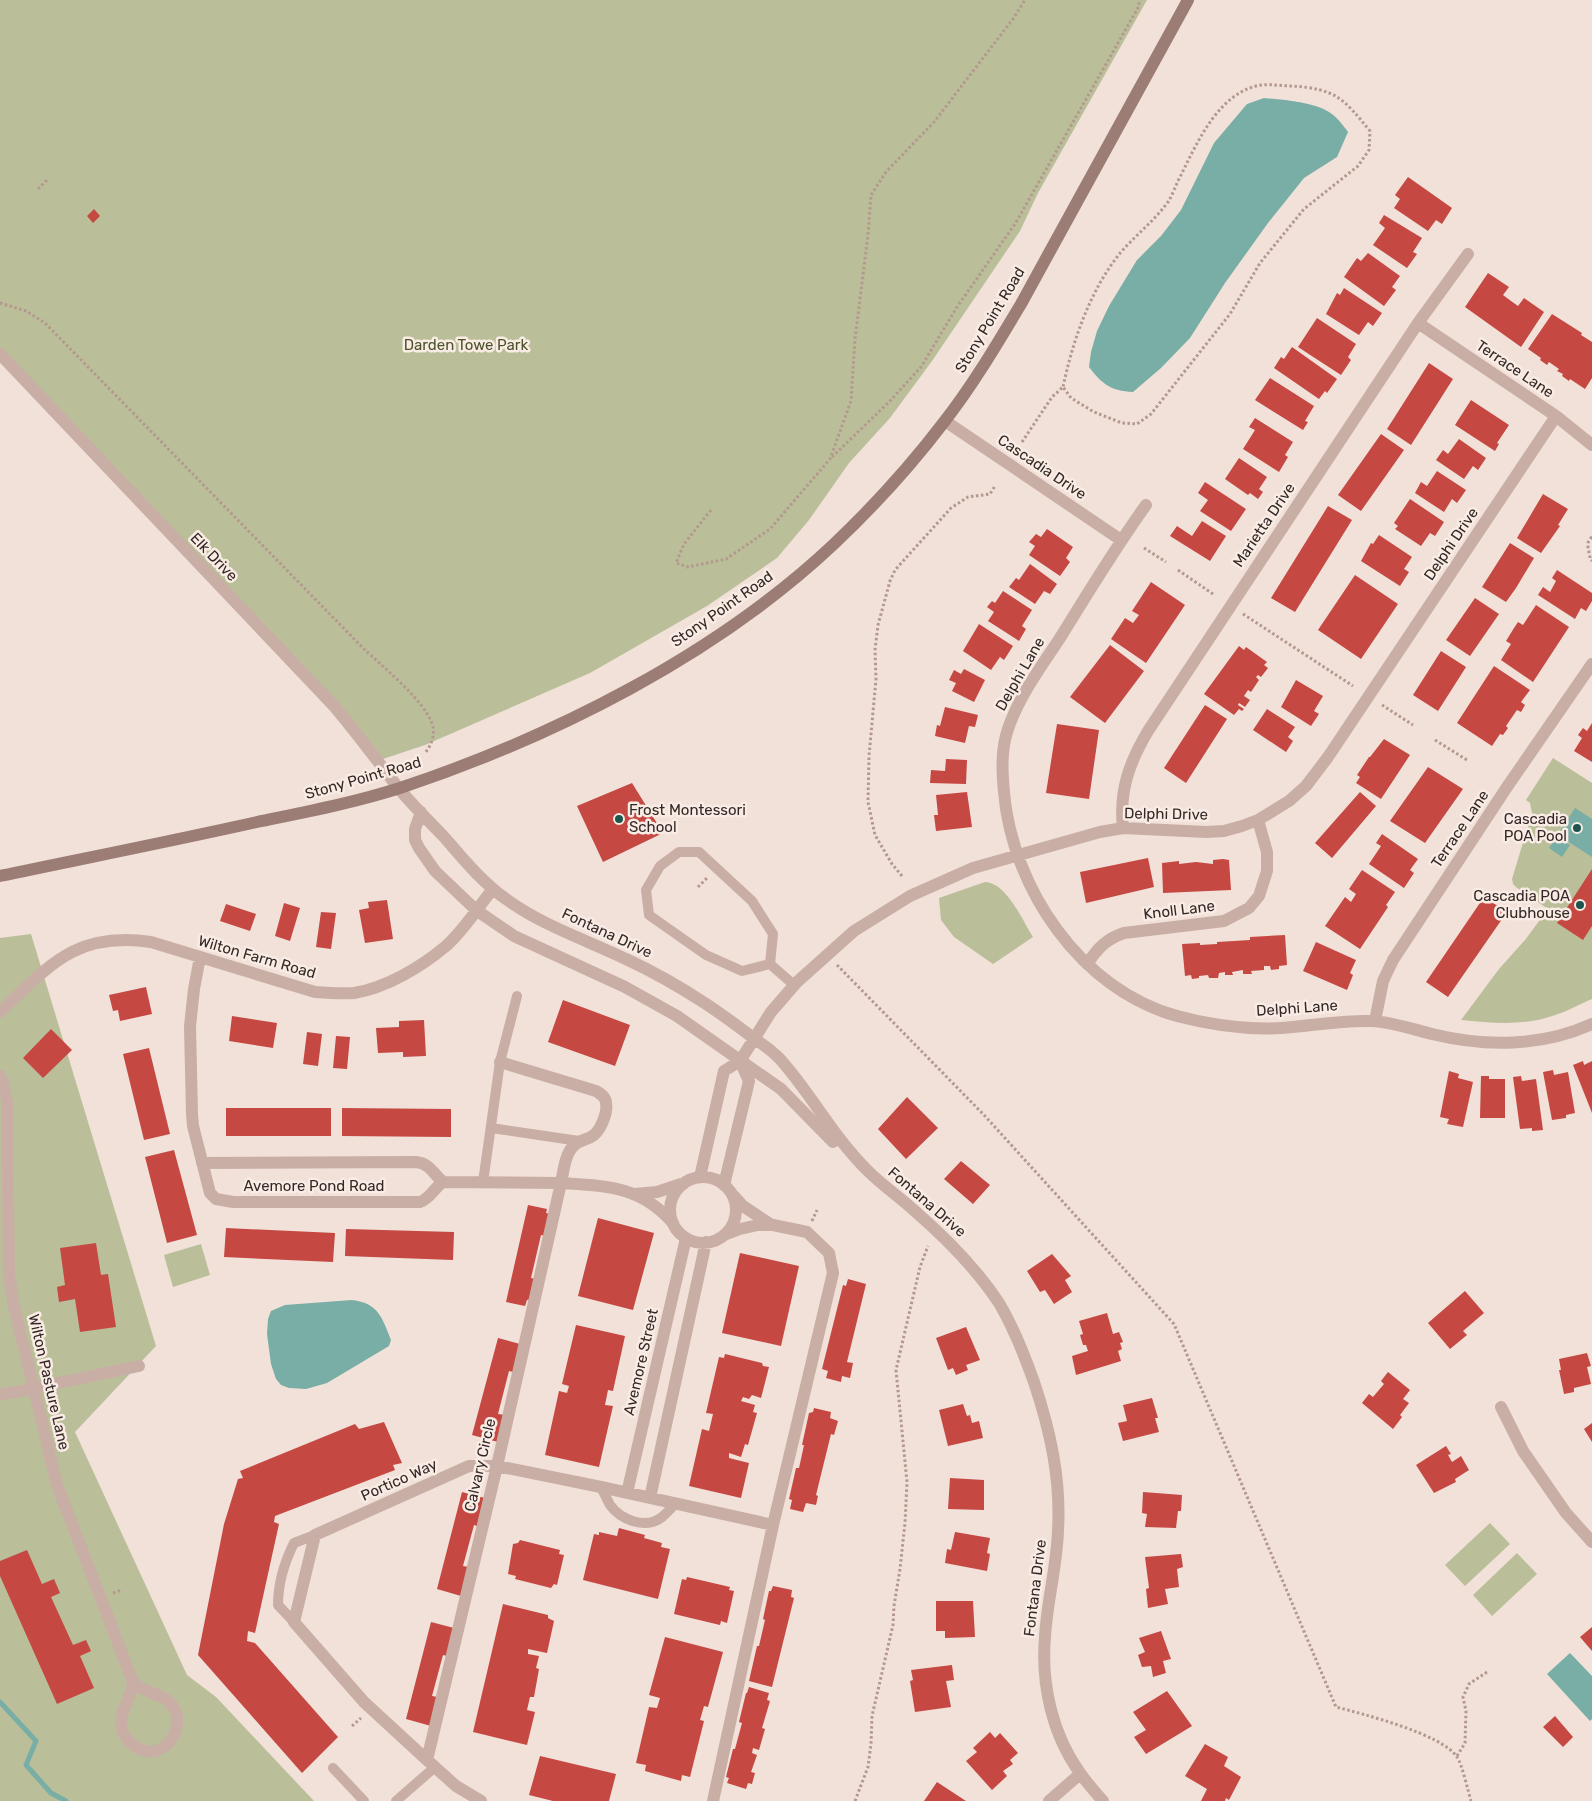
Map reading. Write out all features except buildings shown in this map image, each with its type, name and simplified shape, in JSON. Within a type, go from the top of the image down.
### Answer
[{"type":"main road","name":"Stony Point Road","points":[[0,876],[343,804],[398,788],[485,756],[587,711],[663,669],[729,628],[773,595],[834,544],[867,510],[945,421],[995,348],[1021,304],[1188,0]]},
{"type":"street","name":"Marietta Drive","points":[[1123,828],[1121,809],[1124,788],[1131,764],[1140,744],[1418,323],[1468,254]]},
{"type":"street","name":"Terrace Lane","points":[[1418,323],[1556,416],[1592,445]]},
{"type":"street","name":"Elk Drive","points":[[0,354],[334,706],[364,741],[398,788],[421,812]]},
{"type":"street","name":"Delphi Drive","points":[[754,1038],[771,1012],[794,985],[827,954],[860,927],[910,896],[966,871],[1100,832],[1123,828],[1206,832],[1224,831],[1258,820],[1289,801],[1306,786],[1328,757],[1556,416]]},
{"type":"street","name":"Cascadia Drive","points":[[945,421],[1121,540]]},
{"type":"street","name":"Delphi Lane","points":[[1146,505],[1121,540],[1021,698],[1007,731],[1003,760],[1006,810],[1018,855],[1036,898],[1055,928],[1087,964],[1138,1000],[1175,1015],[1210,1023],[1248,1028],[1274,1028],[1349,1021],[1375,1021],[1467,1042],[1495,1043],[1550,1038],[1574,1032],[1592,1024]]},
{"type":"street","name":"Terrace Lane","points":[[1375,1021],[1383,980],[1393,960],[1592,664]]},
{"type":"street","name":"Fontana Drive","points":[[421,812],[466,862],[493,889],[508,900],[568,934],[631,960],[666,979],[702,1001],[776,1054],[832,1130],[868,1171],[945,1238],[980,1276],[1010,1323],[1026,1361],[1052,1442],[1057,1476],[1059,1526],[1044,1637],[1046,1696],[1068,1754],[1080,1774],[1103,1801]]},
{"type":"street","points":[[421,812],[415,829],[415,840],[419,848],[434,871],[476,910],[514,936],[625,987],[677,1016],[781,1090],[845,1154],[868,1171]]},
{"type":"street","name":"Knoll Lane","points":[[1087,964],[1099,947],[1107,940],[1124,933],[1224,921],[1249,908],[1255,902],[1262,889],[1268,862],[1258,820]]},
{"type":"street","name":"Wilton Farm Road","points":[[0,1012],[53,962],[72,951],[92,943],[112,940],[130,939],[150,942],[315,992],[354,992],[376,987],[398,978],[426,961],[447,944],[493,889]]},
{"type":"street","name":"Avemore Pond Road","points":[[200,957],[190,1026],[193,1126],[202,1163],[210,1193],[216,1199],[233,1202],[420,1202],[426,1200],[437,1186],[443,1182],[429,1166],[416,1162],[202,1163]]},
{"type":"street","points":[[700,1177],[724,1070],[740,1061],[754,1038]]},
{"type":"street","points":[[724,1235],[730,1229],[735,1219],[736,1208],[728,1189],[749,1081],[740,1061]]},
{"type":"street","points":[[500,1062],[596,1091],[603,1096],[606,1101],[606,1109],[600,1129],[593,1136],[579,1140]]},
{"type":"street","name":"Wilton Pasture Lane","points":[[0,1076],[7,1100],[9,1273],[13,1302],[56,1486],[133,1682]]},
{"type":"street","name":"Calvary Circle","points":[[431,1763],[561,1183],[569,1153],[579,1140]]},
{"type":"street","points":[[673,1223],[670,1206],[673,1195],[679,1186],[688,1180],[709,1177],[728,1189],[743,1206],[773,1225]]},
{"type":"street","points":[[443,1182],[594,1185],[635,1194],[657,1192],[684,1183]]},
{"type":"street","points":[[635,1194],[662,1211],[681,1235],[701,1243],[712,1242],[740,1229],[758,1225],[773,1225],[807,1232],[829,1253],[833,1273],[774,1525],[713,1801]]},
{"type":"street","name":"Avemore Street","points":[[628,1493],[686,1238]]},
{"type":"street","points":[[650,1498],[706,1242]]},
{"type":"street","points":[[0,1394],[33,1389],[139,1366]]},
{"type":"street","points":[[1501,1407],[1523,1451],[1566,1514],[1592,1542]]},
{"type":"street","name":"Portico Way","points":[[315,1535],[469,1466],[497,1466],[774,1525]]},
{"type":"street","points":[[315,1535],[294,1622],[364,1702],[456,1786],[481,1801]]},
{"type":"street","points":[[133,1682],[144,1691],[159,1694],[174,1708],[177,1716],[177,1727],[173,1738],[158,1750],[147,1751],[136,1748],[128,1741],[123,1732],[121,1723],[123,1711],[132,1692],[133,1682]]},
{"type":"street","points":[[1049,1801],[1080,1774]]},
{"type":"lane","points":[[680,852],[699,852],[752,901],[773,934],[770,964],[742,971],[706,955],[649,915],[646,890],[660,866],[680,852]]},
{"type":"lane","points":[[770,964],[794,985]]},
{"type":"lane","points":[[483,1182],[500,1062],[517,996]]},
{"type":"lane","points":[[491,1128],[579,1140]]},
{"type":"lane","points":[[602,1487],[611,1506],[624,1518],[635,1522],[650,1524],[661,1518],[676,1503]]},
{"type":"lane","points":[[294,1622],[278,1605],[278,1588],[288,1556],[294,1544],[315,1535]]},
{"type":"lane","points":[[396,1801],[431,1763]]},
{"type":"lane","points":[[333,1768],[364,1801]]},
{"type":"path","points":[[830,459],[851,400],[855,338],[871,195],[886,172],[934,122],[1013,20],[1024,0]]},
{"type":"path","points":[[711,510],[684,544],[676,563],[688,567],[726,559],[770,529],[830,459],[890,401],[921,367],[956,307],[1015,224],[1139,6],[1139,0]]},
{"type":"path","points":[[1022,442],[1052,397],[1064,387],[1067,369],[1085,313],[1102,279],[1122,252],[1145,229],[1169,200],[1202,135],[1221,107],[1242,91],[1262,85],[1306,87],[1332,93],[1349,105],[1370,131],[1369,150],[1358,166],[1304,210],[1260,263],[1230,314],[1151,414],[1137,424],[1122,423],[1094,412],[1071,398],[1064,387]]},
{"type":"path","points":[[38,189],[48,179]]},
{"type":"path","points":[[0,303],[26,311],[45,323],[364,650],[409,691],[433,725],[432,745],[425,753]]},
{"type":"path","points":[[902,876],[892,864],[875,835],[868,802],[869,756],[876,679],[875,650],[878,625],[890,581],[896,570],[951,508],[968,497],[990,494],[995,486]]},
{"type":"path","points":[[1592,537],[1587,546],[1592,561]]},
{"type":"path","points":[[1144,548],[1166,562]]},
{"type":"path","points":[[1178,570],[1214,594]]},
{"type":"path","points":[[1243,614],[1353,686]]},
{"type":"path","points":[[1382,705],[1413,725]]},
{"type":"path","points":[[1435,740],[1467,760]]},
{"type":"path","points":[[827,954],[984,1115],[1174,1324],[1336,1707],[1379,1718],[1438,1741],[1457,1756],[1471,1801]]},
{"type":"path","points":[[855,1801],[868,1768],[872,1716],[893,1626],[905,1523],[907,1482],[896,1370],[920,1267],[928,1246]]},
{"type":"path","points":[[1457,1756],[1466,1743],[1466,1711],[1462,1697],[1469,1684],[1487,1672]]},
{"type":"green space","name":"Darden Towe Park","points":[[0,0],[1147,0],[1038,193],[1020,231],[932,361],[890,418],[849,463],[809,520],[777,558],[707,606],[590,673],[425,745],[377,761],[0,352]]},
{"type":"green space","points":[[1553,758],[1592,783],[1592,999],[1555,1015],[1528,1022],[1494,1023],[1461,1020],[1499,969],[1525,940],[1548,909],[1516,887],[1512,879],[1532,813],[1530,803],[1526,800]]},
{"type":"green space","points":[[985,882],[993,884],[1007,895],[1033,937],[993,964],[954,937],[941,920],[939,898]]},
{"type":"green space","points":[[31,934],[156,1346],[75,1432],[187,1675],[216,1697],[314,1801],[0,1801],[0,938]]},
{"type":"green space","points":[[201,1244],[210,1275],[173,1287],[164,1255]]},
{"type":"green space","points":[[1490,1523],[1510,1544],[1465,1586],[1445,1565]]},
{"type":"green space","points":[[1517,1553],[1537,1574],[1492,1616],[1473,1595]]},
{"type":"water","points":[[1264,98],[1307,104],[1332,114],[1348,132],[1337,157],[1304,178],[1268,223],[1225,283],[1190,338],[1161,368],[1133,392],[1108,386],[1089,367],[1097,331],[1109,306],[1137,260],[1161,236],[1181,210],[1214,143],[1247,104]]},
{"type":"water","name":"Cascadia POA Pool","points":[[1575,808],[1592,819],[1592,857],[1561,837],[1560,839],[1570,845],[1562,857],[1549,848]]},
{"type":"water","points":[[352,1300],[368,1304],[378,1312],[391,1340],[389,1346],[327,1383],[306,1389],[289,1388],[281,1385],[276,1379],[271,1364],[267,1334],[268,1319],[271,1311],[285,1305]]},
{"type":"water","points":[[1570,1653],[1592,1676],[1592,1719],[1590,1721],[1547,1674]]},
{"type":"waterway","points":[[0,1702],[36,1741],[26,1765],[51,1793],[66,1801]]},
{"type":"place","name":"Frost Montessori School","points":[[619,819]]},
{"type":"place","name":"Cascadia POA Pool","points":[[1577,828]]},
{"type":"place","name":"Cascadia POA Clubhouse","points":[[1580,905]]}]
